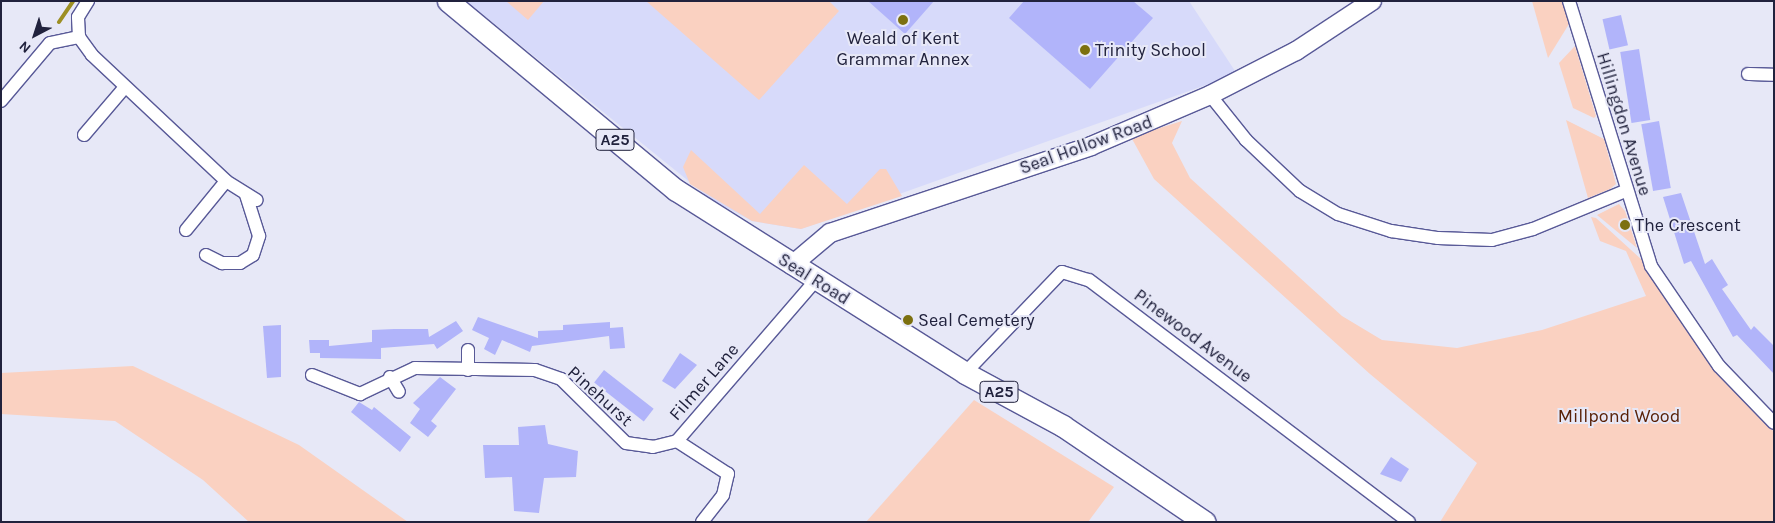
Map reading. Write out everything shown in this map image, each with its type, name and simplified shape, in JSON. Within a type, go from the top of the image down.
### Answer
[{"type":"highway","name":"Seal Road","points":[[448,1],[676,190],[965,373],[1071,431],[1205,522]]},
{"type":"main road","name":"Seal Hollow Road","points":[[792,265],[830,233],[918,200],[1091,146],[1210,95],[1296,50],[1372,1]]},
{"type":"street","points":[[88,1],[78,17],[79,37],[125,87],[226,181],[251,197],[259,236],[253,254],[240,263],[222,263],[206,255]]},
{"type":"street","name":"Hillingdon Avenue","points":[[1570,1],[1577,31],[1625,191],[1656,273],[1719,366],[1774,423]]},
{"type":"street","points":[[1,100],[50,43],[79,37]]},
{"type":"street","points":[[1748,74],[1774,74]]},
{"type":"street","points":[[84,135],[125,87]]},
{"type":"street","points":[[1210,95],[1246,140],[1300,191],[1338,214],[1391,231],[1438,238],[1492,240],[1543,226],[1625,191]]},
{"type":"street","points":[[186,230],[226,181]]},
{"type":"street","name":"Pinewood Avenue","points":[[965,373],[1062,272],[1090,280],[1409,522]]},
{"type":"street","name":"Filmer Lane","points":[[702,522],[723,495],[728,474],[677,441],[816,280]]},
{"type":"street","points":[[468,350],[468,370]]},
{"type":"street","name":"Pinehurst","points":[[312,375],[360,394],[390,377],[416,368],[535,370],[561,379],[626,443],[653,447],[677,441]]},
{"type":"street","points":[[390,377],[399,392]]},
{"type":"shaded area","points":[[466,1],[1189,1],[1237,74],[801,229],[752,221],[712,200]]},
{"type":"green space","points":[[506,1],[544,1],[528,20]]},
{"type":"green space","points":[[646,1],[829,1],[839,11],[759,100]]},
{"type":"green space","points":[[1532,1],[1563,1],[1569,24],[1548,58]]},
{"type":"green space","points":[[1575,46],[1596,116],[1594,118],[1573,108],[1559,63]]},
{"type":"green space","points":[[1566,120],[1604,139],[1616,184],[1610,189],[1588,198]]},
{"type":"green space","name":"Millpond Wood","points":[[1182,121],[1172,143],[1190,178],[1342,316],[1382,340],[1457,348],[1542,330],[1646,296],[1626,251],[1600,241],[1591,217],[1596,218],[1642,260],[1712,364],[1774,432],[1774,522],[1440,522],[1477,463],[1370,374],[1154,179],[1131,137]]},
{"type":"green space","points":[[691,150],[760,214],[804,165],[847,204],[880,169],[886,169],[902,196],[801,229],[752,221],[690,184],[683,167]]},
{"type":"green space","points":[[1619,204],[1625,211],[1637,248],[1597,215]]},
{"type":"green space","points":[[133,366],[299,445],[408,522],[249,522],[203,480],[115,421],[1,414],[1,373]]},
{"type":"green space","points":[[974,400],[1114,487],[1088,522],[866,522]]},
{"type":"building","name":"Weald of Kent Grammar Annex","points":[[868,1],[934,1],[905,34]]},
{"type":"building","name":"Trinity School","points":[[1024,1],[1133,1],[1153,18],[1090,89],[1009,18]]},
{"type":"building","points":[[1621,15],[1628,45],[1609,49],[1602,19]]},
{"type":"building","points":[[1639,49],[1650,120],[1631,123],[1620,52]]},
{"type":"building","points":[[1659,121],[1671,188],[1653,191],[1641,124]]},
{"type":"building","points":[[1681,193],[1705,264],[1712,259],[1728,285],[1722,289],[1751,330],[1754,326],[1774,346],[1774,374],[1737,335],[1733,337],[1691,261],[1684,264],[1663,197]]},
{"type":"building","points":[[478,317],[538,338],[538,331],[563,330],[563,325],[610,322],[610,328],[623,327],[625,348],[610,349],[609,336],[532,346],[530,352],[502,340],[495,355],[484,349],[489,338],[472,330]]},
{"type":"building","points":[[456,321],[463,331],[437,349],[434,344],[381,348],[381,359],[320,358],[320,353],[310,353],[309,340],[329,340],[329,346],[372,342],[372,330],[394,329],[428,329],[429,337]]},
{"type":"building","points":[[281,325],[281,377],[267,378],[263,326]]},
{"type":"building","points":[[680,353],[697,365],[675,389],[662,381]]},
{"type":"building","points":[[604,370],[654,409],[644,421],[594,383]]},
{"type":"building","points":[[440,377],[456,389],[431,421],[437,426],[428,437],[410,423],[420,409],[413,403]]},
{"type":"building","points":[[359,402],[372,410],[374,407],[411,437],[400,452],[351,412]]},
{"type":"building","points":[[545,425],[548,444],[578,451],[576,477],[544,478],[539,513],[514,511],[512,477],[485,478],[483,445],[519,445],[518,427]]},
{"type":"building","points":[[1391,457],[1409,469],[1401,482],[1380,474]]},
{"type":"waterway","points":[[59,22],[73,1]]},
{"type":"place","name":"Weald of Kent Grammar Annex","points":[[903,20]]},
{"type":"place","name":"Trinity School","points":[[1085,50]]},
{"type":"place","name":"The Crescent","points":[[1625,225]]},
{"type":"place","name":"Seal Cemetery","points":[[908,320]]}]
